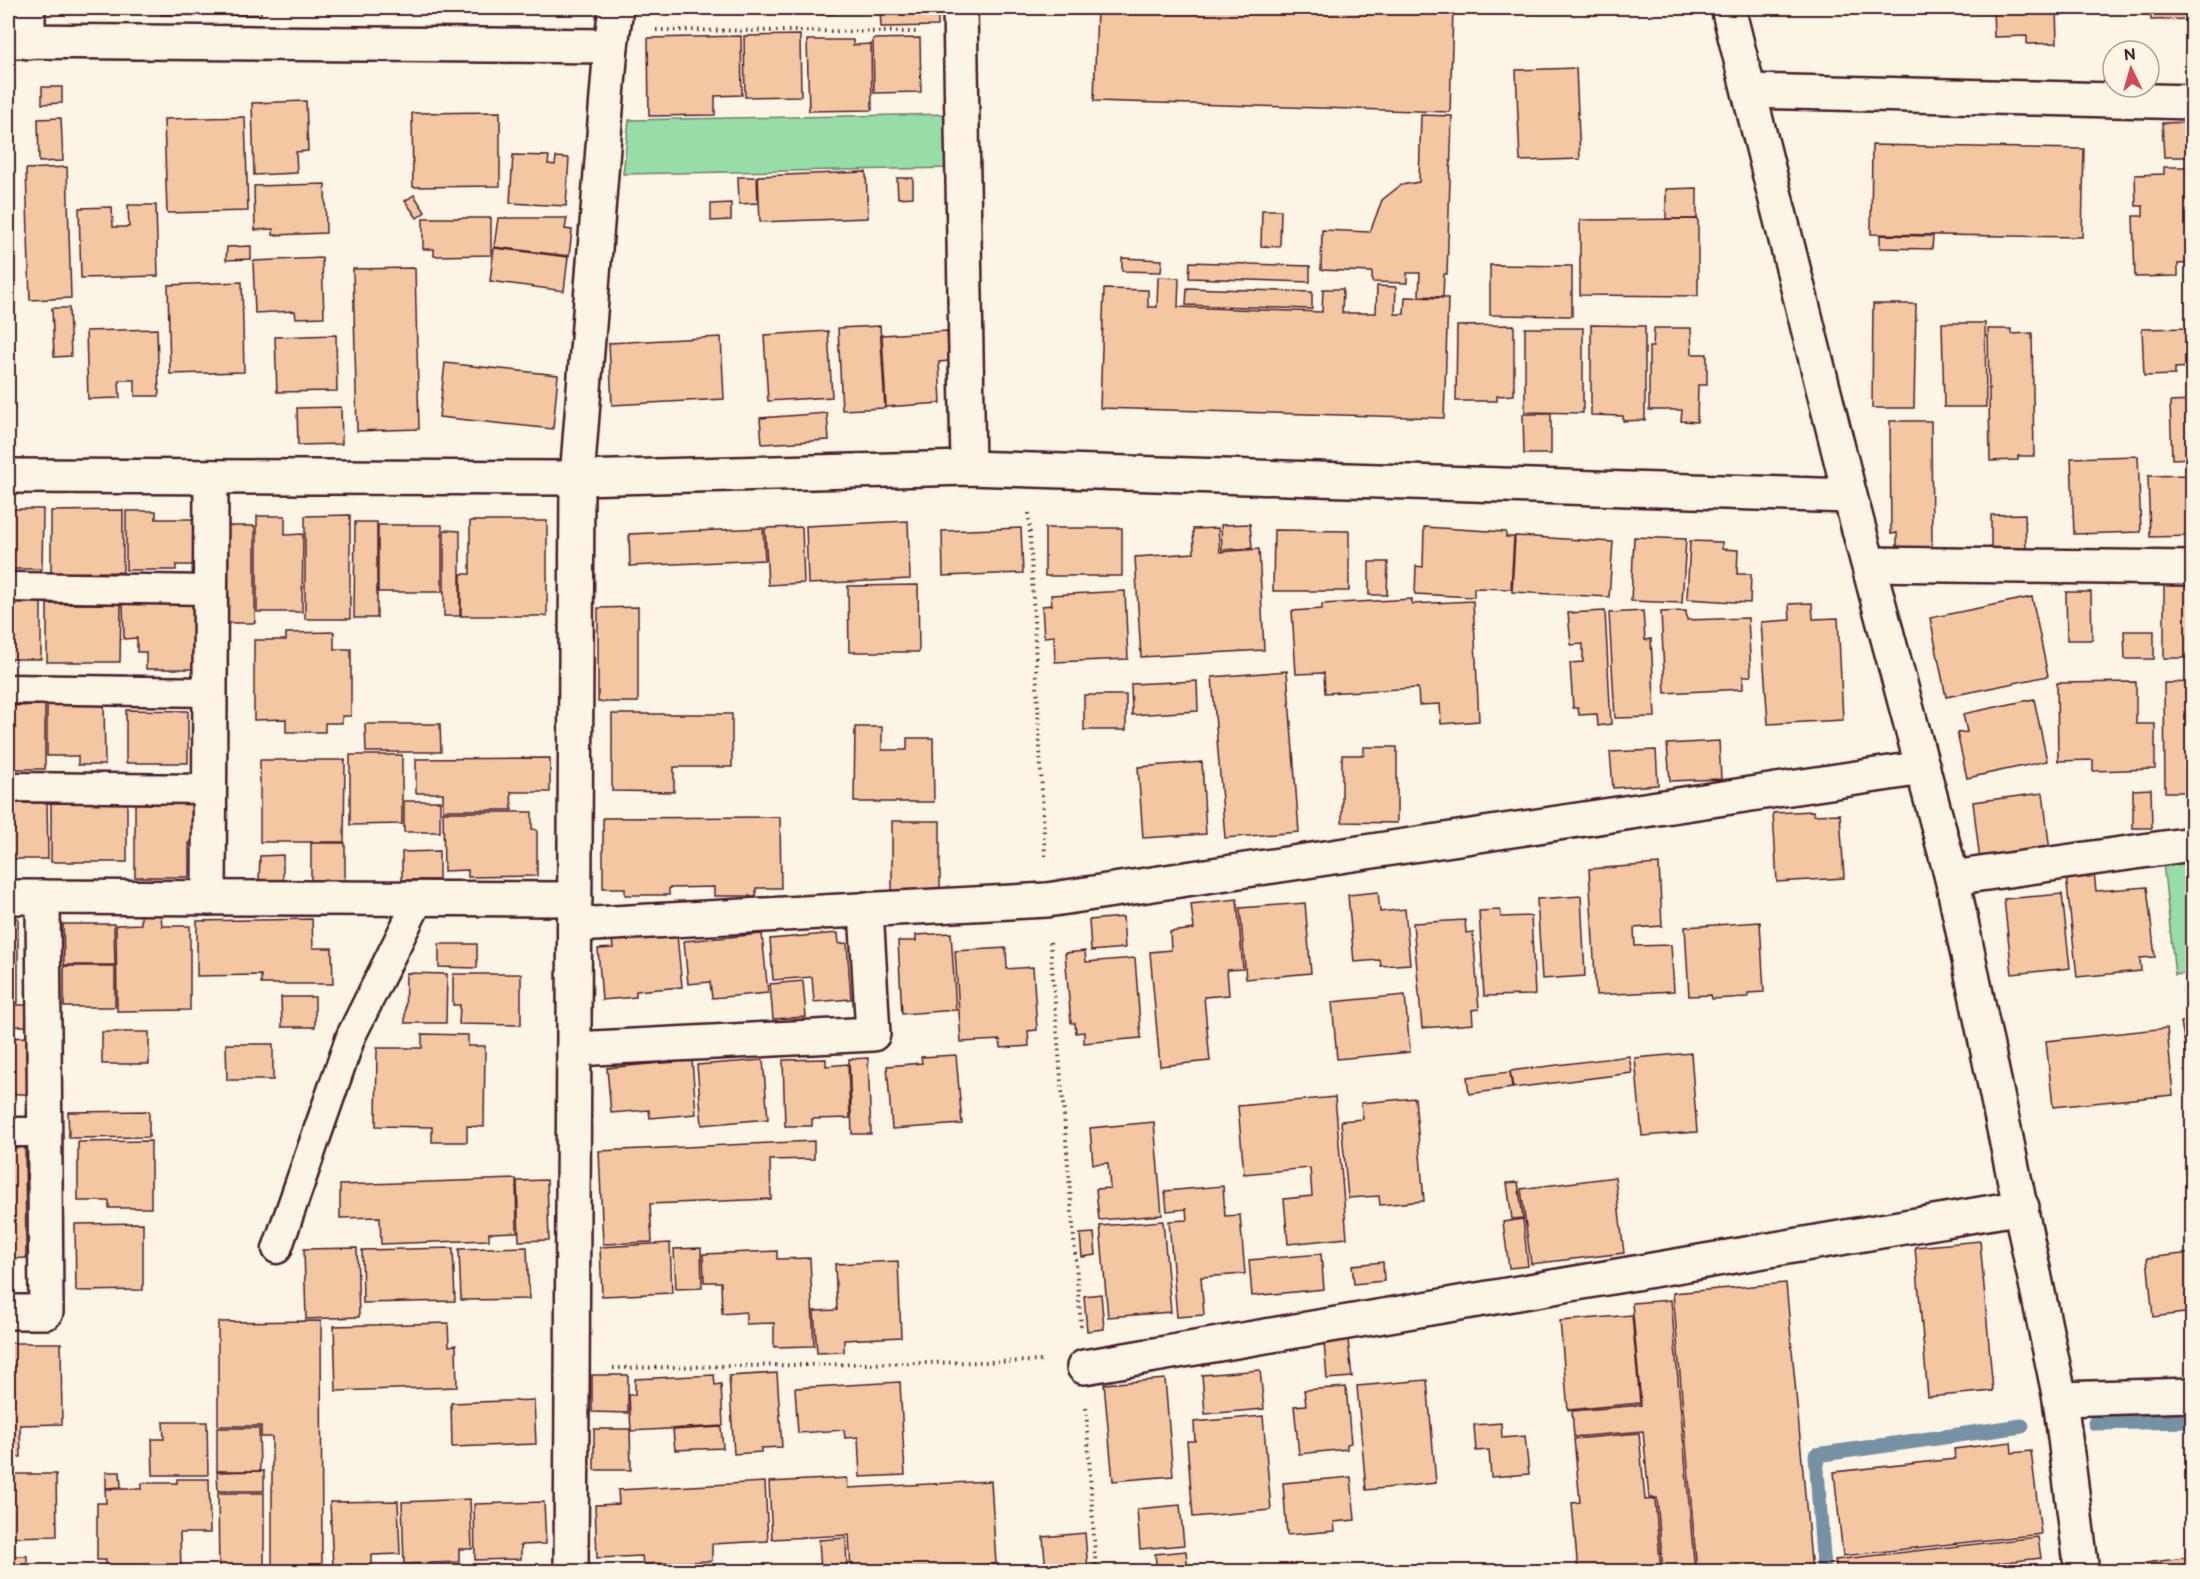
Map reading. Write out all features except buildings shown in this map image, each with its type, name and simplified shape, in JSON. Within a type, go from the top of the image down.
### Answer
[{"type":"street","points":[[28,8],[18,41],[614,28],[577,478],[572,1572]]},
{"type":"street","points":[[1728,8],[1850,496],[1952,878],[2060,1399],[2082,1572]]},
{"type":"street","points":[[960,20],[968,468]]},
{"type":"street","points":[[1749,92],[2193,102]]},
{"type":"street","points":[[8,476],[577,478],[968,468],[1850,496]]},
{"type":"street","points":[[209,898],[211,477]]},
{"type":"street","points":[[1869,564],[2193,568]]},
{"type":"street","points":[[8,897],[419,899],[575,912],[866,909],[1047,900],[1923,768]]},
{"type":"street","points":[[1952,878],[2193,844]]},
{"type":"street","points":[[8,1312],[46,1312],[43,897]]},
{"type":"street","points":[[574,1049],[873,1034],[866,909]]},
{"type":"street","points":[[1084,1364],[2022,1207]]},
{"type":"street","points":[[2060,1399],[2193,1395]]},
{"type":"lane","points":[[8,587],[211,590]]},
{"type":"lane","points":[[8,689],[210,692]]},
{"type":"lane","points":[[8,787],[209,789]]},
{"type":"lane","points":[[277,1249],[351,1036],[419,899]]},
{"type":"lane","points":[[8,1132],[45,1132]]},
{"type":"path","points":[[614,28],[960,20]]},
{"type":"path","points":[[1027,470],[1047,900],[1084,1364],[1096,1572]]},
{"type":"path","points":[[573,1369],[1084,1364]]},
{"type":"green space","points":[[952,114],[954,168],[623,174],[629,120]]},
{"type":"green space","points":[[2192,857],[2192,973],[2175,975],[2163,862]]},
{"type":"waterway","points":[[2095,1423],[2192,1421]]},
{"type":"waterway","points":[[1824,1572],[1816,1455],[2022,1426]]}]
